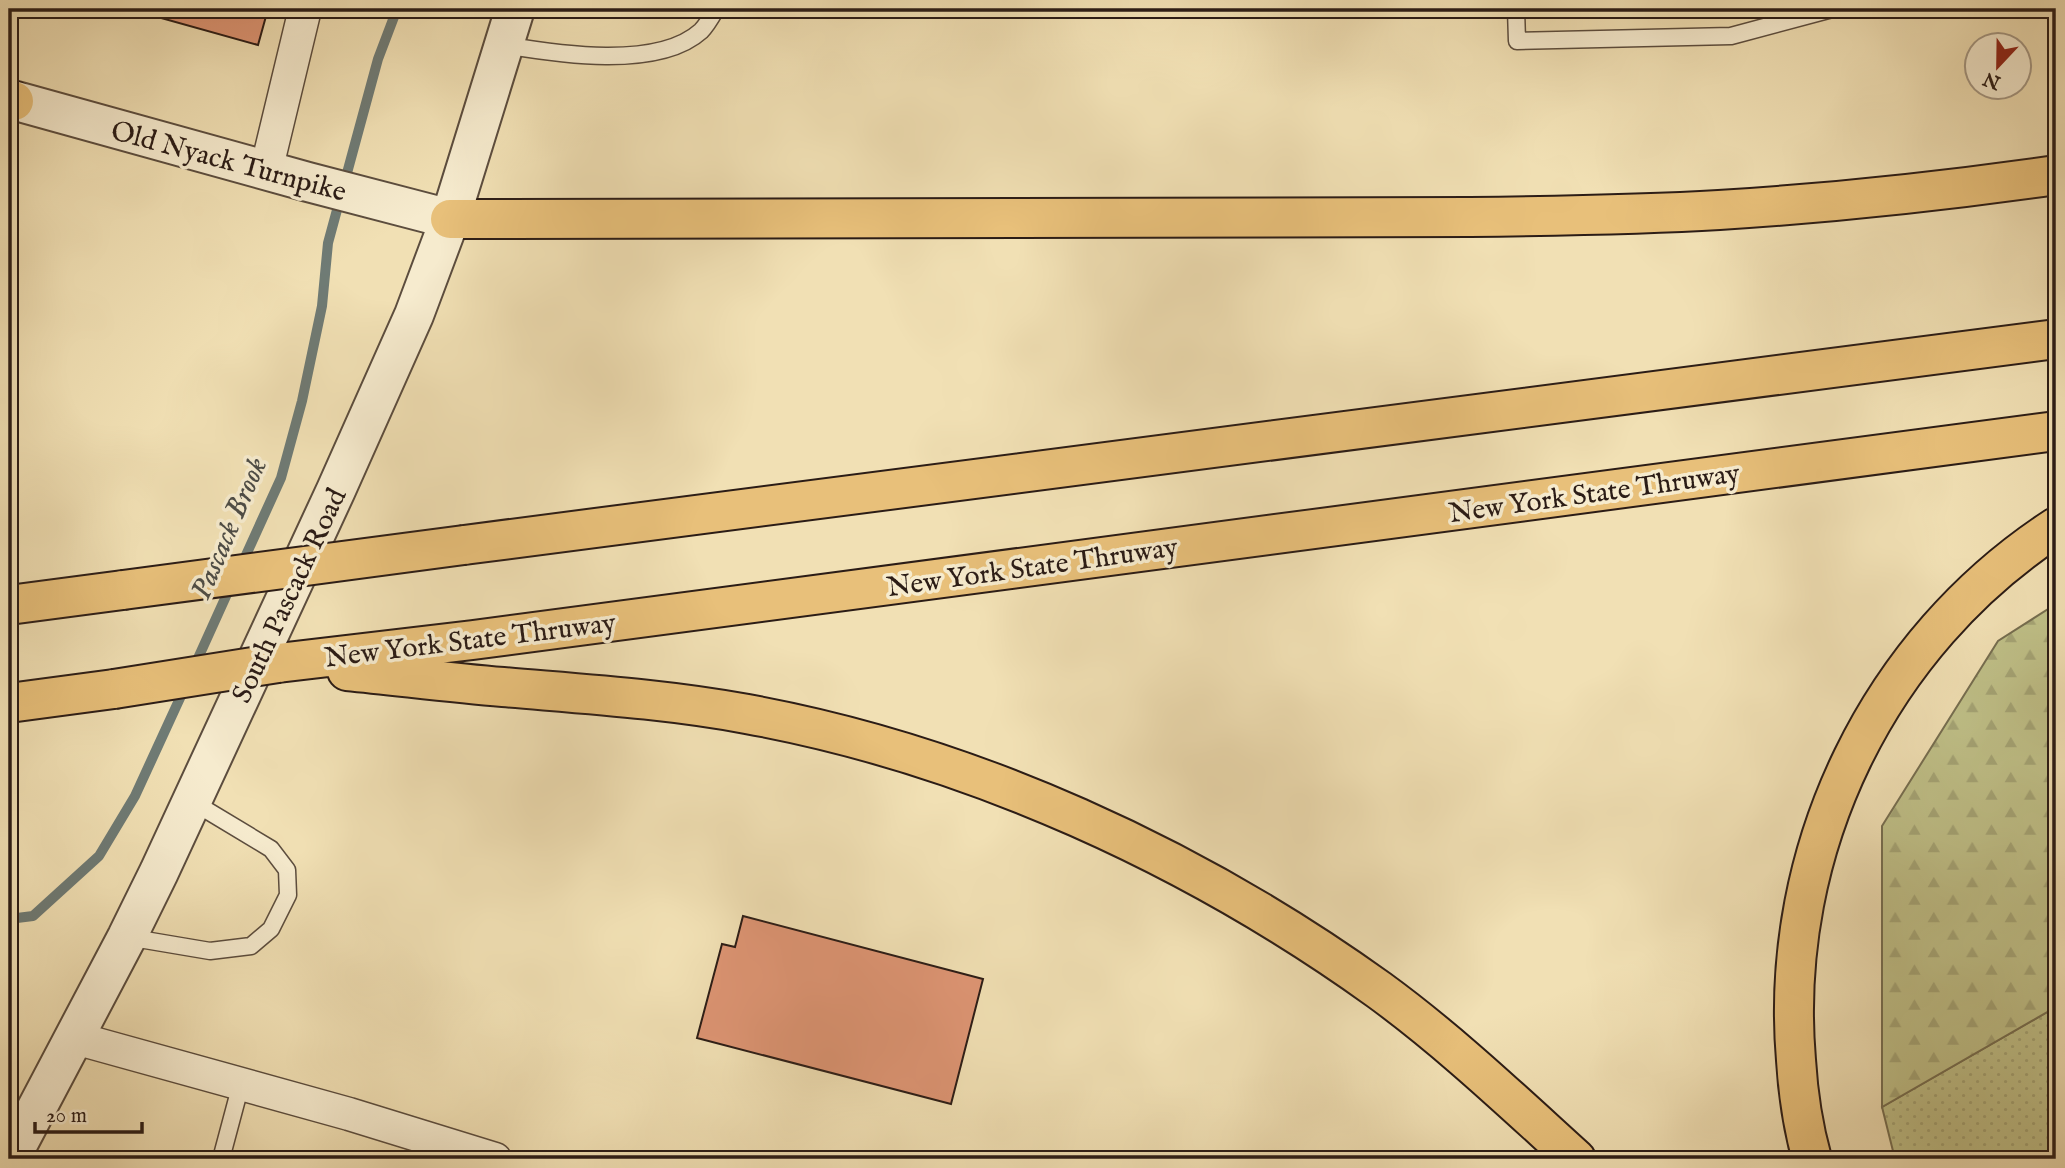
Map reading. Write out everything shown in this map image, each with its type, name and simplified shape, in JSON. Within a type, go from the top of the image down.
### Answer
[{"type":"highway","points":[[450,219],[1597,215],[1839,201],[2056,175]]},
{"type":"highway","points":[[9,604],[2056,339]]},
{"type":"highway","name":"New York State Thruway","points":[[9,703],[278,663],[473,640],[2056,431]]},
{"type":"highway","points":[[1812,1159],[1798,1090],[1794,980],[1808,882],[1837,788],[1894,685],[1932,636],[1970,594],[2010,559],[2056,527]]},
{"type":"highway","points":[[278,663],[615,696],[746,714],[855,739],[973,776],[1099,827],[1213,884],[1281,925],[1380,991],[1479,1071],[1576,1159]]},
{"type":"street","points":[[266,171],[305,9]]},
{"type":"street","name":"South Pascack Road","points":[[12,1158],[127,937],[193,802],[383,386],[428,283],[515,9]]},
{"type":"street","name":"Old Nyack Turnpike","points":[[10,100],[308,183],[450,219]]},
{"type":"street","points":[[75,1038],[349,1114],[495,1159]]},
{"type":"lane","points":[[504,45],[555,54],[632,55],[675,46],[700,32],[716,9]]},
{"type":"lane","points":[[1516,9],[1517,41],[1731,36],[1832,9]]},
{"type":"lane","points":[[127,937],[210,951],[251,946],[271,929],[288,895],[287,870],[271,849],[193,802]]},
{"type":"lane","points":[[221,1159],[241,1084]]},
{"type":"green space","points":[[2056,604],[2056,1007],[1882,1107],[1882,826],[1998,641]]},
{"type":"green space","points":[[2056,1007],[2056,1159],[1895,1159],[1882,1107]]},
{"type":"building","points":[[129,9],[268,9],[258,45]]},
{"type":"building","points":[[743,916],[983,979],[951,1104],[697,1038],[722,944],[735,947]]},
{"type":"waterway","name":"Pascack Brook","points":[[241,566],[281,478],[302,401],[322,306],[328,243],[378,59],[397,9]]},
{"type":"waterway","name":"Pascack Brook","points":[[194,667],[232,583]]},
{"type":"waterway","name":"Pascack Brook","points":[[9,919],[33,916],[99,856],[135,796],[186,685]]}]
